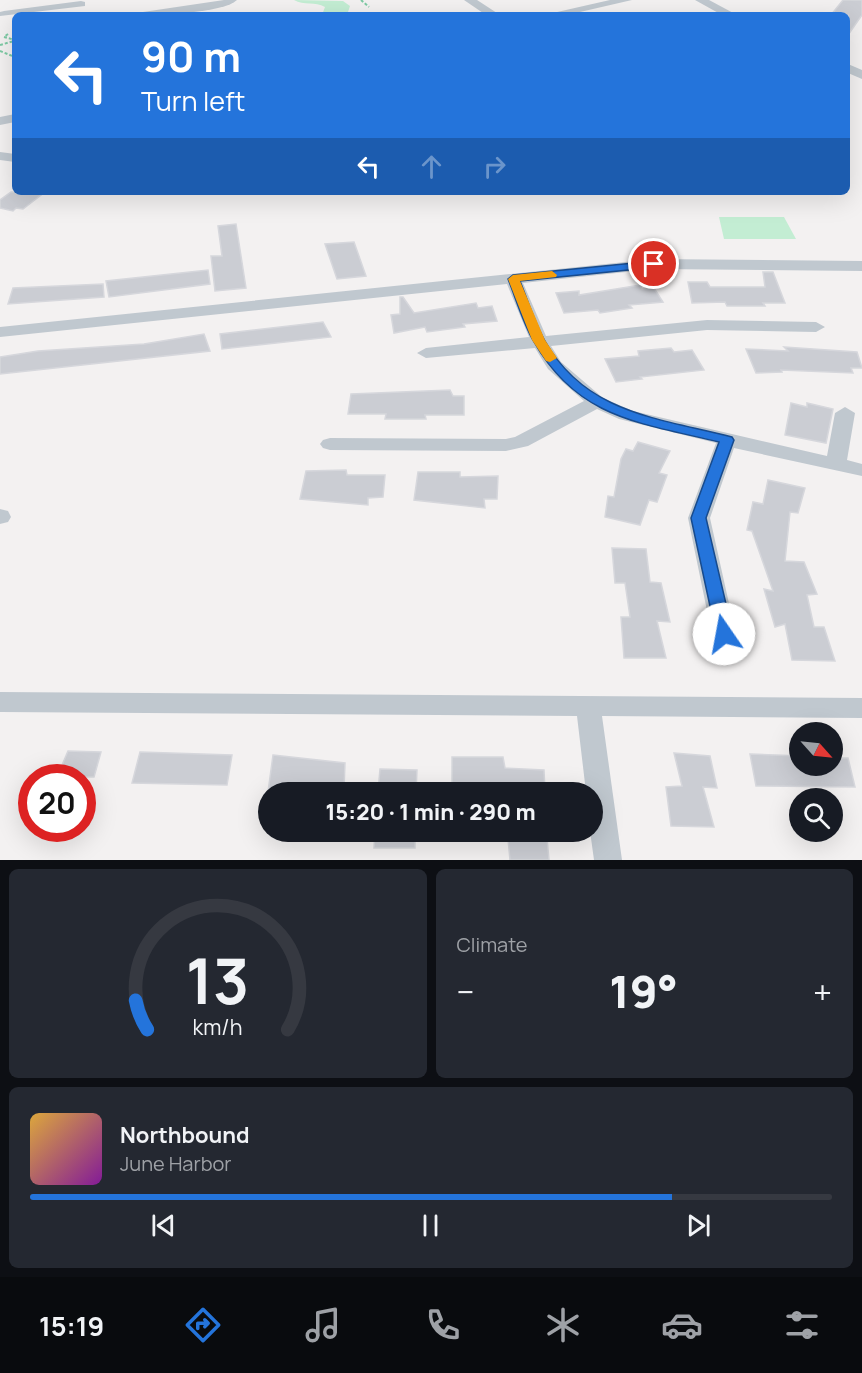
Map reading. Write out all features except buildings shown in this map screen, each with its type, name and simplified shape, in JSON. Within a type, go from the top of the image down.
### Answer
[{"type":"street","points":[[164,12],[226,3],[232,0]]},
{"type":"street","points":[[469,0],[489,12]]},
{"type":"street","points":[[565,12],[627,0]]},
{"type":"street","points":[[700,0],[725,12]]},
{"type":"street","points":[[18,12],[81,4]]},
{"type":"street","points":[[0,332],[654,264],[862,266]]},
{"type":"street","points":[[513,279],[539,340],[554,365],[596,402],[626,415],[862,470]]},
{"type":"street","points":[[426,353],[707,325],[816,327]]},
{"type":"street","points":[[330,444],[506,445],[521,442],[596,402]]},
{"type":"street","points":[[836,464],[845,413]]},
{"type":"street","points":[[724,634],[699,518],[727,440]]},
{"type":"street","points":[[0,702],[862,708]]},
{"type":"street","points":[[588,706],[608,860]]},
{"type":"path","points":[[362,0],[369,7]]},
{"type":"path","points":[[3,37],[8,34]]},
{"type":"green space","points":[[294,0],[343,1],[350,6],[348,12],[323,12],[325,7]]},
{"type":"green space","points":[[719,217],[784,217],[796,239],[724,239]]},
{"type":"slow traffic","points":[[550,358],[539,340],[513,279],[552,275]]},
{"type":"route","points":[[654,264],[513,279],[539,340],[554,365],[596,402],[626,415],[727,440],[699,518],[724,634]]}]
